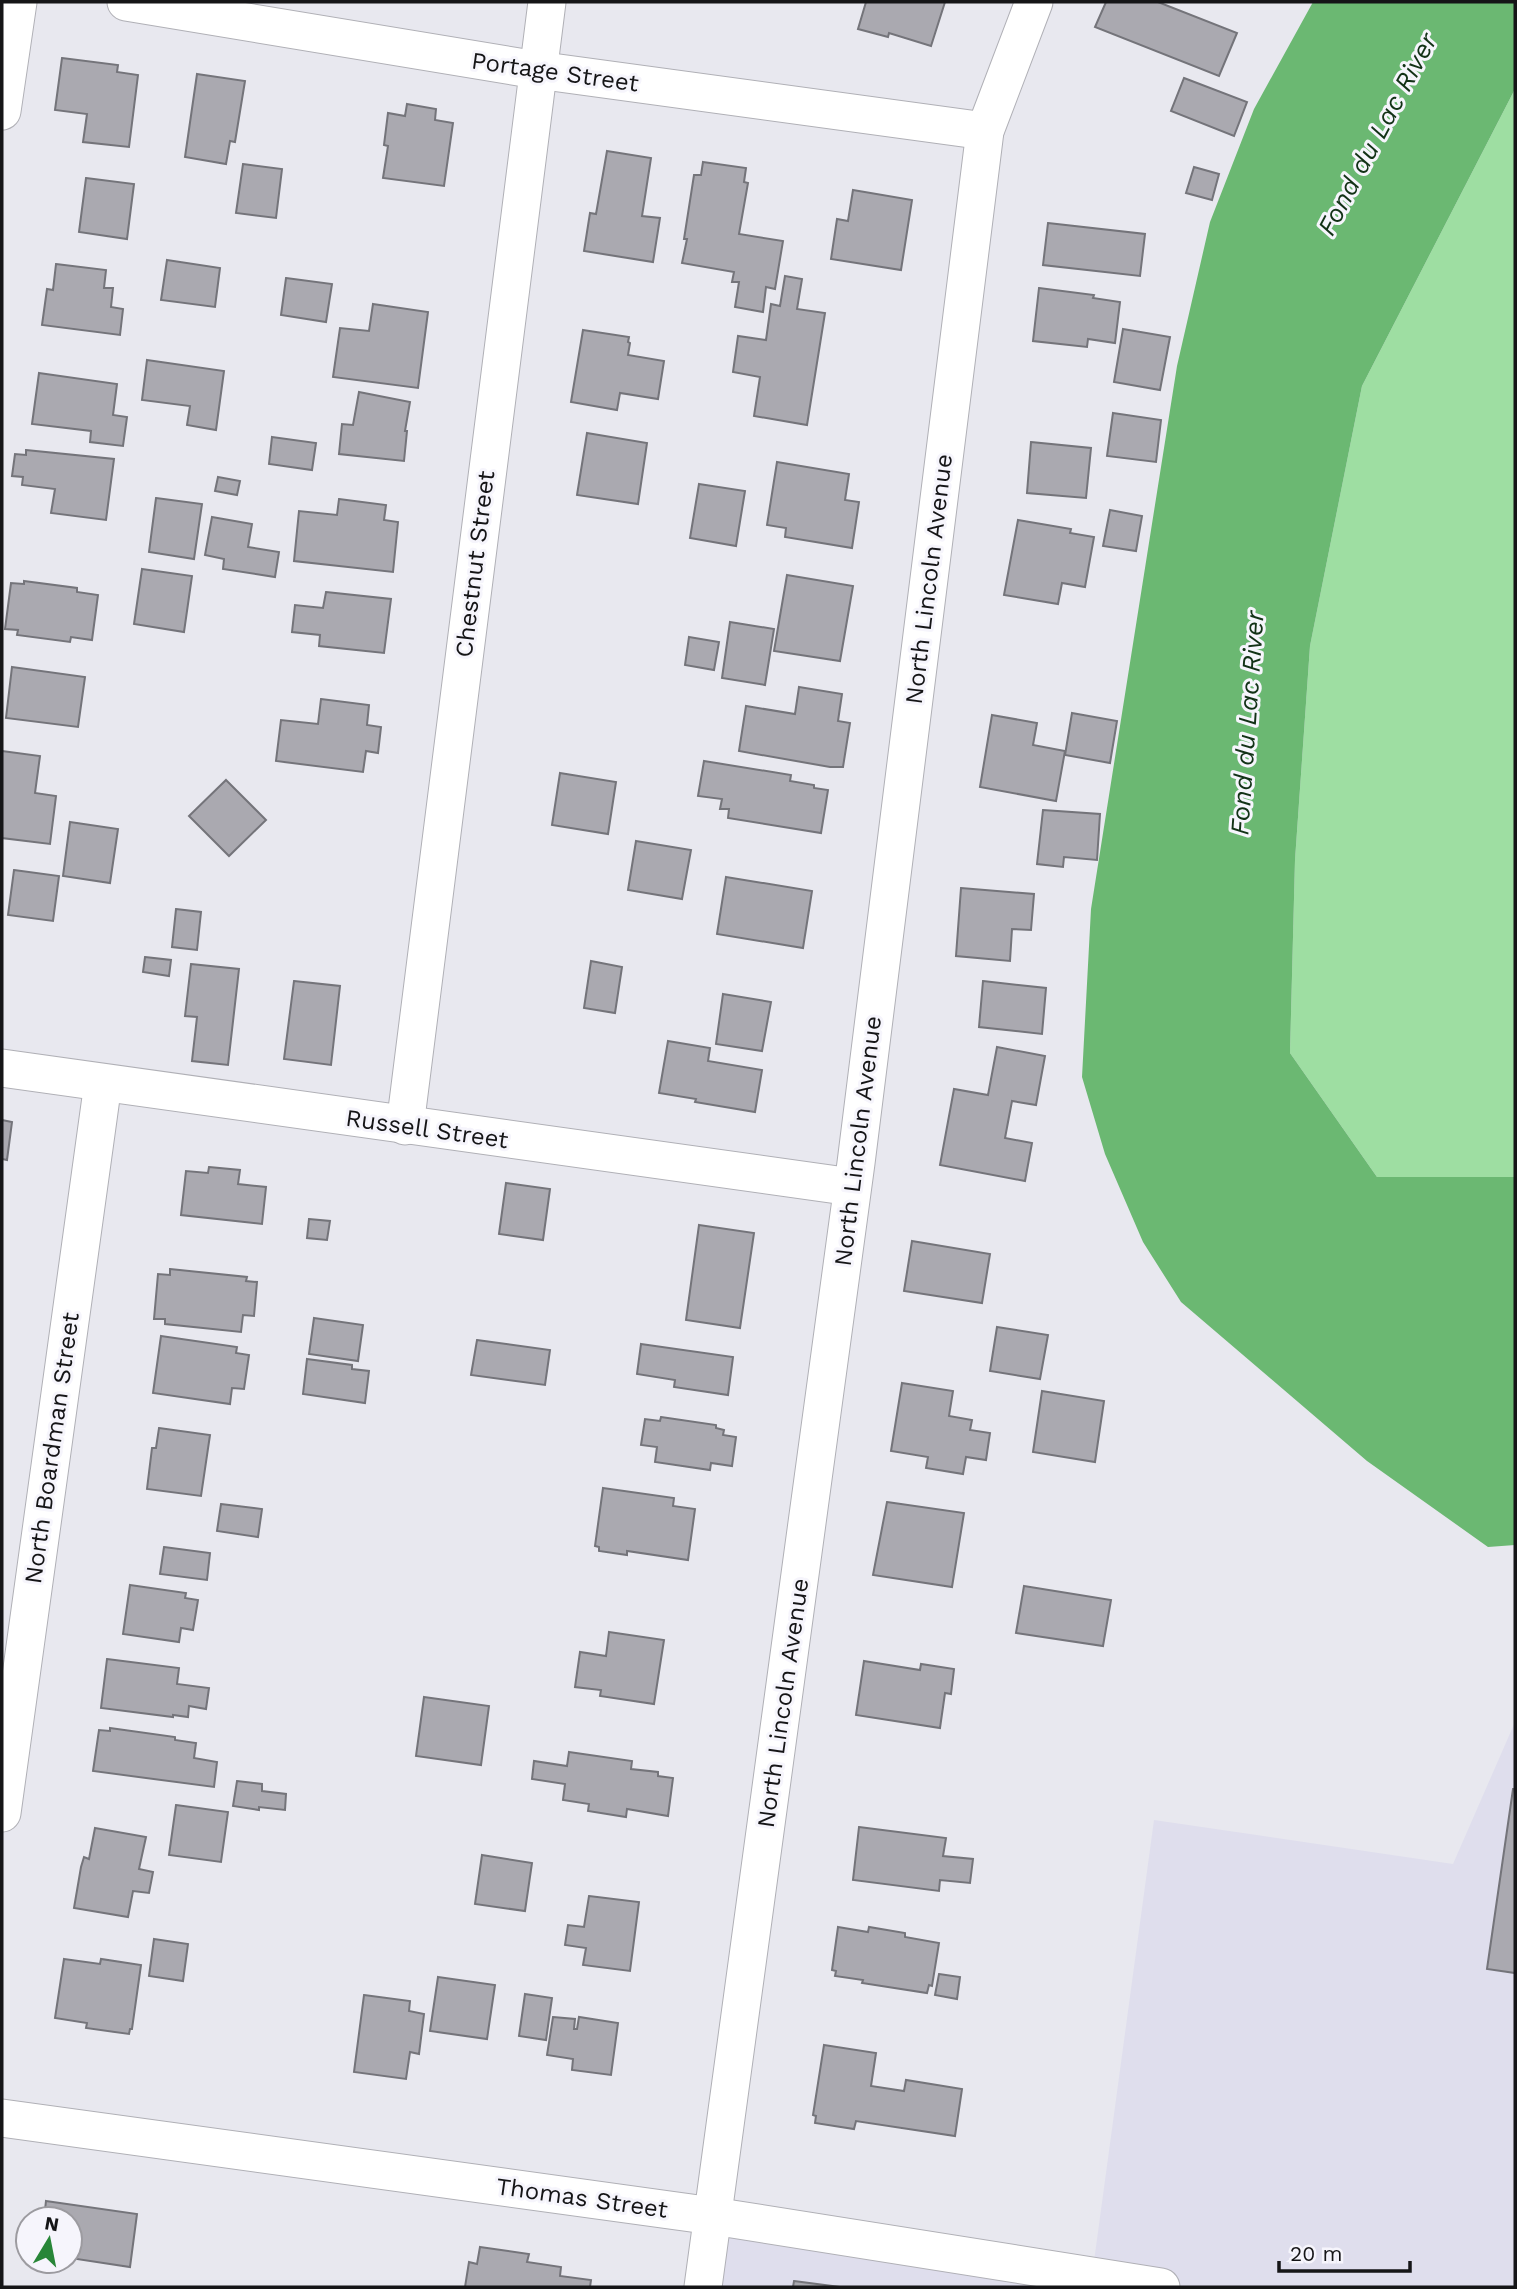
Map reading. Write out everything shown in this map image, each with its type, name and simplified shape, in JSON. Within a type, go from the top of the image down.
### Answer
[{"type":"street","points":[[2,111],[18,2]]},
{"type":"street","name":"Portage Street","points":[[126,2],[537,71],[985,131]]},
{"type":"street","name":"Chestnut Street","points":[[405,1126],[547,2]]},
{"type":"street","name":"North Lincoln Avenue","points":[[703,2287],[852,1188],[985,131],[1034,2]]},
{"type":"street","name":"Russell Street","points":[[2,1068],[852,1188]]},
{"type":"street","name":"North Boardman Street","points":[[2,1813],[103,1083]]},
{"type":"street","name":"Thomas Street","points":[[2,2118],[713,2216],[1161,2287]]},
{"type":"shaded area","points":[[1515,89],[1515,1177],[1377,1177],[1290,1053],[1295,860],[1310,646],[1362,386]]},
{"type":"shaded area","points":[[1515,1722],[1515,2287],[703,2287],[713,2216],[1092,2276],[1154,1820],[1453,1864]]},
{"type":"water","name":"Fond du Lac River","points":[[1313,2],[1515,2],[1515,89],[1362,386],[1310,646],[1295,860],[1290,1053],[1377,1177],[1515,1177],[1515,1545],[1488,1547],[1367,1461],[1181,1302],[1143,1242],[1105,1154],[1082,1077],[1091,909],[1177,366],[1210,222],[1254,109]]},
{"type":"building","points":[[866,2],[945,2],[931,46],[889,33],[888,37],[858,29]]},
{"type":"building","points":[[1106,2],[1158,2],[1237,33],[1219,76],[1095,27]]},
{"type":"building","points":[[62,58],[118,65],[117,72],[138,75],[129,147],[83,142],[87,114],[55,110]]},
{"type":"building","points":[[197,74],[245,81],[235,142],[230,141],[226,164],[185,157]]},
{"type":"building","points":[[1184,78],[1247,102],[1234,136],[1171,111]]},
{"type":"building","points":[[407,104],[436,109],[435,120],[453,123],[444,186],[383,178],[388,146],[384,145],[388,113],[405,116]]},
{"type":"building","points":[[607,151],[651,158],[642,216],[660,218],[653,262],[584,251],[590,213],[596,214]]},
{"type":"building","points":[[703,162],[746,168],[744,182],[748,183],[739,234],[783,241],[775,289],[766,287],[763,312],[735,307],[739,282],[732,282],[734,272],[682,263],[694,175],[701,175]]},
{"type":"building","points":[[243,164],[282,169],[276,218],[236,213]]},
{"type":"building","points":[[1194,167],[1219,174],[1212,200],[1186,193]]},
{"type":"building","points":[[86,178],[134,184],[127,239],[79,232]]},
{"type":"building","points":[[853,190],[912,200],[901,270],[831,259],[837,219],[848,221]]},
{"type":"building","points":[[1048,223],[1145,234],[1140,276],[1043,265]]},
{"type":"building","points":[[167,260],[220,268],[215,307],[161,300]]},
{"type":"building","points":[[56,264],[106,270],[104,288],[113,288],[111,307],[123,309],[120,335],[42,325],[47,289],[53,290]]},
{"type":"building","points":[[785,276],[802,279],[797,309],[825,313],[807,425],[754,416],[760,377],[733,372],[738,336],[766,340],[771,304],[780,306]]},
{"type":"building","points":[[286,278],[332,284],[326,322],[281,315]]},
{"type":"building","points":[[1039,288],[1094,295],[1093,298],[1120,302],[1115,343],[1088,339],[1087,347],[1033,341]]},
{"type":"building","points":[[373,304],[428,312],[418,388],[333,377],[340,328],[369,331]]},
{"type":"building","points":[[1123,329],[1170,337],[1160,390],[1114,382]]},
{"type":"building","points":[[583,330],[629,337],[628,355],[664,361],[658,399],[620,393],[617,410],[571,402]]},
{"type":"building","points":[[147,360],[224,371],[216,430],[187,425],[190,406],[142,400]]},
{"type":"building","points":[[39,373],[117,384],[113,415],[127,417],[123,446],[90,442],[91,431],[32,424]]},
{"type":"building","points":[[359,392],[410,402],[404,461],[339,454],[342,424],[353,425]]},
{"type":"building","points":[[1113,413],[1161,420],[1156,462],[1107,456]]},
{"type":"building","points":[[587,433],[647,443],[638,504],[577,495]]},
{"type":"building","points":[[272,437],[316,443],[312,470],[269,464]]},
{"type":"building","points":[[1031,442],[1091,448],[1086,498],[1027,493]]},
{"type":"building","points":[[26,450],[114,459],[106,520],[51,513],[55,489],[22,485],[23,477],[12,476],[15,454],[26,455]]},
{"type":"building","points":[[777,462],[849,474],[845,500],[859,502],[852,548],[785,537],[786,528],[767,525]]},
{"type":"building","points":[[218,477],[240,481],[237,495],[215,491]]},
{"type":"building","points":[[699,484],[745,491],[736,546],[690,538]]},
{"type":"building","points":[[156,498],[202,504],[194,559],[149,552]]},
{"type":"building","points":[[339,499],[386,505],[384,520],[398,522],[393,572],[294,561],[299,511],[337,515]]},
{"type":"building","points":[[1110,510],[1142,516],[1136,551],[1103,546]]},
{"type":"building","points":[[212,517],[252,524],[248,547],[279,552],[275,577],[223,569],[224,559],[205,555]]},
{"type":"building","points":[[1018,520],[1071,529],[1070,533],[1094,537],[1085,587],[1062,583],[1058,604],[1004,595]]},
{"type":"building","points":[[142,569],[192,576],[184,632],[134,624]]},
{"type":"building","points":[[787,575],[853,586],[840,661],[774,651]]},
{"type":"building","points":[[24,581],[77,588],[77,592],[98,595],[92,640],[71,637],[70,642],[17,635],[18,630],[5,629],[11,583],[24,584]]},
{"type":"building","points":[[326,592],[391,599],[384,653],[319,646],[320,635],[292,632],[295,605],[323,608]]},
{"type":"building","points":[[730,622],[774,629],[765,685],[722,678]]},
{"type":"building","points":[[689,637],[719,642],[714,670],[685,665]]},
{"type":"building","points":[[12,667],[85,677],[78,727],[6,718]]},
{"type":"building","points":[[799,687],[842,694],[838,721],[850,723],[843,767],[739,751],[746,706],[795,714]]},
{"type":"building","points":[[321,699],[369,705],[367,725],[381,727],[378,753],[366,751],[363,772],[276,761],[281,720],[318,724]]},
{"type":"building","points":[[1072,713],[1117,721],[1110,763],[1065,755]]},
{"type":"building","points":[[992,715],[1037,723],[1033,745],[1065,751],[1056,801],[980,787]]},
{"type":"building","points":[[2,751],[40,756],[35,793],[56,796],[50,844],[2,838]]},
{"type":"building","points":[[704,761],[791,775],[790,781],[828,790],[821,833],[728,818],[729,809],[720,809],[722,799],[698,796]]},
{"type":"building","points":[[560,773],[616,782],[608,834],[552,825]]},
{"type":"building","points":[[226,780],[266,820],[229,856],[189,816]]},
{"type":"building","points":[[1043,810],[1100,814],[1097,860],[1064,857],[1063,867],[1037,864]]},
{"type":"building","points":[[70,822],[118,829],[110,883],[63,876]]},
{"type":"building","points":[[636,841],[691,850],[682,899],[628,890]]},
{"type":"building","points":[[14,870],[59,876],[53,921],[8,915]]},
{"type":"building","points":[[726,877],[812,891],[803,948],[717,934]]},
{"type":"building","points":[[961,888],[1034,894],[1031,930],[1012,929],[1010,961],[956,956]]},
{"type":"building","points":[[176,909],[201,912],[197,950],[172,947]]},
{"type":"building","points":[[145,957],[171,960],[169,976],[143,972]]},
{"type":"building","points":[[591,961],[622,967],[615,1013],[584,1008]]},
{"type":"building","points":[[191,964],[239,969],[228,1065],[192,1061],[197,1017],[185,1016]]},
{"type":"building","points":[[294,981],[340,986],[331,1065],[284,1059]]},
{"type":"building","points":[[983,981],[1046,988],[1042,1034],[979,1027]]},
{"type":"building","points":[[723,994],[771,1002],[762,1051],[716,1044]]},
{"type":"building","points":[[668,1041],[710,1048],[708,1061],[762,1070],[755,1112],[659,1093]]},
{"type":"building","points":[[997,1047],[1045,1056],[1036,1105],[1012,1101],[1005,1138],[1032,1143],[1025,1181],[940,1165],[954,1089],[988,1095]]},
{"type":"building","points":[[2,1120],[12,1122],[7,1160],[2,1159]]},
{"type":"building","points":[[209,1167],[240,1170],[238,1184],[266,1187],[262,1224],[181,1215],[186,1171],[208,1173]]},
{"type":"building","points":[[506,1183],[550,1189],[543,1240],[499,1234]]},
{"type":"building","points":[[309,1219],[330,1221],[327,1240],[307,1238]]},
{"type":"building","points":[[699,1225],[754,1233],[740,1328],[686,1320]]},
{"type":"building","points":[[912,1241],[990,1254],[982,1303],[904,1291]]},
{"type":"building","points":[[170,1269],[247,1277],[246,1281],[257,1282],[254,1316],[243,1315],[241,1332],[165,1324],[165,1319],[154,1319],[158,1274],[170,1275]]},
{"type":"building","points":[[314,1318],[363,1325],[358,1361],[309,1354]]},
{"type":"building","points":[[997,1327],[1048,1335],[1040,1379],[990,1371]]},
{"type":"building","points":[[161,1336],[237,1347],[236,1353],[249,1355],[244,1389],[232,1388],[230,1404],[153,1393]]},
{"type":"building","points":[[477,1340],[550,1350],[545,1385],[471,1375]]},
{"type":"building","points":[[641,1344],[733,1357],[728,1395],[674,1387],[675,1380],[637,1374]]},
{"type":"building","points":[[307,1359],[352,1365],[352,1369],[369,1371],[365,1403],[303,1394]]},
{"type":"building","points":[[902,1383],[953,1391],[949,1416],[972,1420],[970,1430],[990,1433],[986,1460],[966,1457],[963,1474],[926,1468],[928,1457],[891,1451]]},
{"type":"building","points":[[1042,1391],[1104,1401],[1095,1462],[1033,1452]]},
{"type":"building","points":[[661,1417],[716,1425],[716,1428],[724,1430],[723,1435],[736,1437],[732,1466],[711,1463],[710,1470],[655,1462],[657,1447],[641,1445],[645,1419],[660,1421]]},
{"type":"building","points":[[159,1428],[210,1435],[201,1496],[147,1489],[152,1448],[156,1448]]},
{"type":"building","points":[[603,1488],[674,1498],[673,1506],[695,1509],[688,1560],[627,1551],[627,1555],[599,1551],[599,1547],[595,1546]]},
{"type":"building","points":[[887,1502],[964,1513],[952,1587],[873,1575]]},
{"type":"building","points":[[221,1504],[262,1509],[258,1537],[217,1531]]},
{"type":"building","points":[[164,1547],[210,1553],[207,1580],[160,1574]]},
{"type":"building","points":[[130,1585],[186,1593],[185,1598],[198,1600],[193,1630],[181,1628],[179,1642],[123,1634]]},
{"type":"building","points":[[1024,1586],[1111,1600],[1103,1646],[1016,1633]]},
{"type":"building","points":[[609,1632],[664,1640],[654,1704],[600,1696],[601,1690],[575,1687],[580,1652],[606,1656]]},
{"type":"building","points":[[107,1659],[179,1668],[177,1684],[209,1688],[206,1709],[189,1706],[188,1717],[173,1717],[101,1708]]},
{"type":"building","points":[[864,1661],[920,1670],[921,1664],[954,1669],[951,1694],[945,1693],[940,1728],[856,1715]]},
{"type":"building","points":[[424,1697],[489,1706],[481,1765],[416,1756]]},
{"type":"building","points":[[110,1728],[175,1737],[175,1740],[196,1743],[194,1758],[217,1762],[214,1787],[93,1771],[99,1730],[110,1731]]},
{"type":"building","points":[[569,1752],[632,1761],[631,1769],[658,1772],[658,1776],[673,1778],[668,1816],[627,1809],[626,1817],[588,1811],[589,1804],[563,1800],[565,1784],[532,1779],[534,1761],[567,1766]]},
{"type":"building","points":[[237,1781],[262,1784],[262,1791],[286,1794],[285,1810],[233,1806]]},
{"type":"building","points":[[1515,1789],[1515,1973],[1487,1969]]},
{"type":"building","points":[[176,1805],[228,1812],[221,1862],[169,1855]]},
{"type":"building","points":[[859,1827],[946,1838],[943,1856],[973,1859],[970,1883],[940,1880],[939,1891],[853,1880]]},
{"type":"building","points":[[95,1828],[146,1837],[139,1869],[153,1872],[149,1893],[133,1891],[128,1917],[74,1908],[81,1867],[84,1857],[89,1859]]},
{"type":"building","points":[[482,1855],[532,1863],[525,1911],[475,1904]]},
{"type":"building","points":[[589,1896],[639,1902],[630,1971],[583,1965],[586,1948],[565,1945],[568,1925],[584,1927]]},
{"type":"building","points":[[838,1927],[868,1932],[869,1927],[905,1933],[905,1937],[939,1943],[932,1986],[929,1985],[927,1993],[835,1976],[836,1971],[832,1970]]},
{"type":"building","points":[[154,1939],[188,1944],[183,1981],[149,1976]]},
{"type":"building","points":[[64,1959],[100,1964],[101,1959],[141,1965],[129,2034],[86,2028],[87,2023],[55,2018]]},
{"type":"building","points":[[939,1974],[960,1977],[957,1999],[935,1995]]},
{"type":"building","points":[[438,1977],[495,1985],[487,2039],[430,2031]]},
{"type":"building","points":[[525,1994],[552,1998],[546,2040],[519,2036]]},
{"type":"building","points":[[364,1995],[410,2001],[409,2011],[424,2014],[419,2054],[410,2052],[406,2079],[354,2072]]},
{"type":"building","points":[[553,2017],[575,2019],[574,2029],[577,2029],[579,2017],[618,2023],[611,2075],[572,2070],[573,2059],[547,2055]]},
{"type":"building","points":[[824,2045],[876,2053],[871,2086],[904,2091],[906,2080],[962,2089],[955,2136],[856,2121],[854,2129],[815,2123],[816,2116],[813,2115]]},
{"type":"building","points":[[46,2201],[74,2205],[46,2205]]},
{"type":"building","points":[[84,2206],[137,2214],[130,2267],[84,2260]]},
{"type":"building","points":[[480,2247],[529,2254],[527,2262],[561,2267],[560,2276],[591,2280],[590,2287],[465,2287],[469,2262],[477,2264]]},
{"type":"building","points":[[794,2281],[840,2287],[793,2287]]}]
